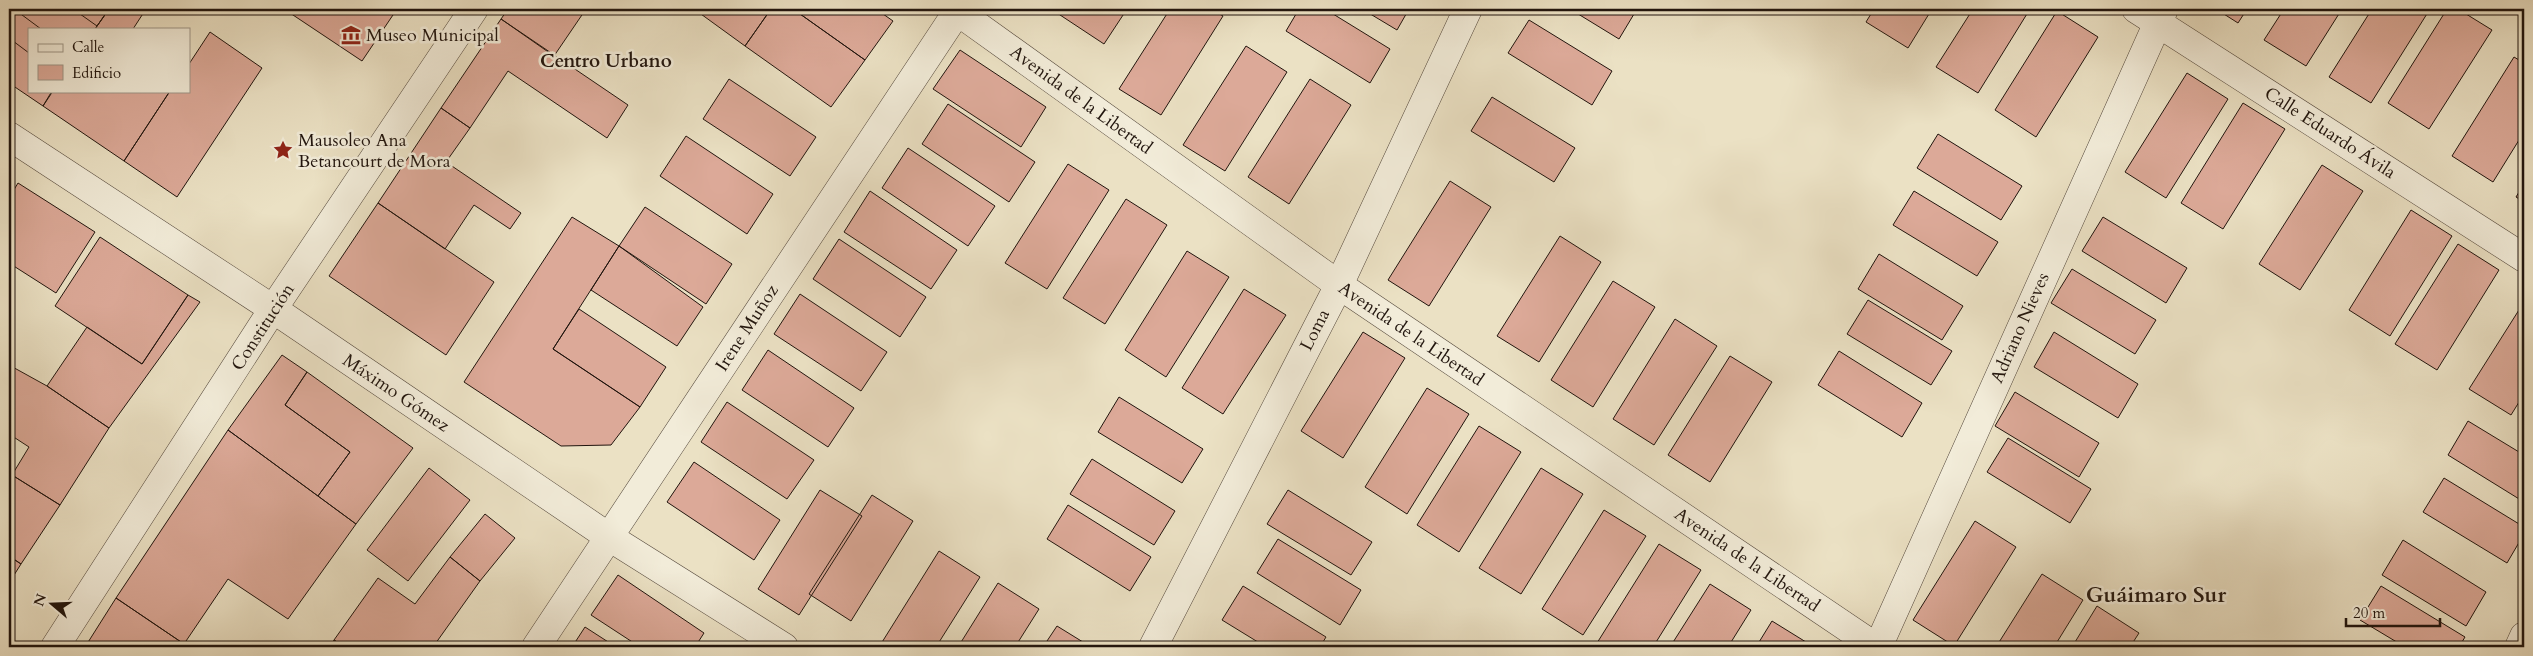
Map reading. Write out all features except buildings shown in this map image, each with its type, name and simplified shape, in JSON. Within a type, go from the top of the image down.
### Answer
[{"type":"street","name":"Constitución","points":[[55,647],[273,310],[474,9]]},
{"type":"street","name":"Avenida de la Libertad","points":[[957,9],[1339,285],[1877,647]]},
{"type":"street","name":"Irene Muñoz","points":[[536,647],[957,9]]},
{"type":"street","name":"Loma","points":[[1153,647],[1339,285],[1468,9]]},
{"type":"street","name":"Calle Eduardo Ávila","points":[[2152,13],[2524,258]]},
{"type":"street","name":"Adriano Nieves","points":[[1877,647],[2152,13]]},
{"type":"street","name":"Máximo Gómez","points":[[9,136],[273,310],[609,537],[784,647]]},
{"type":"street","points":[[2519,647],[2524,636]]},
{"type":"place","name":"Museo Municipal","points":[[351,35]]},
{"type":"place","name":"Mausoleo Ana Betancourt de Mora","points":[[283,150]]},
{"type":"district","name":"Centro Urbano","points":[[606,61]]},
{"type":"district","name":"Guáimaro Sur","points":[[2156,595]]}]
